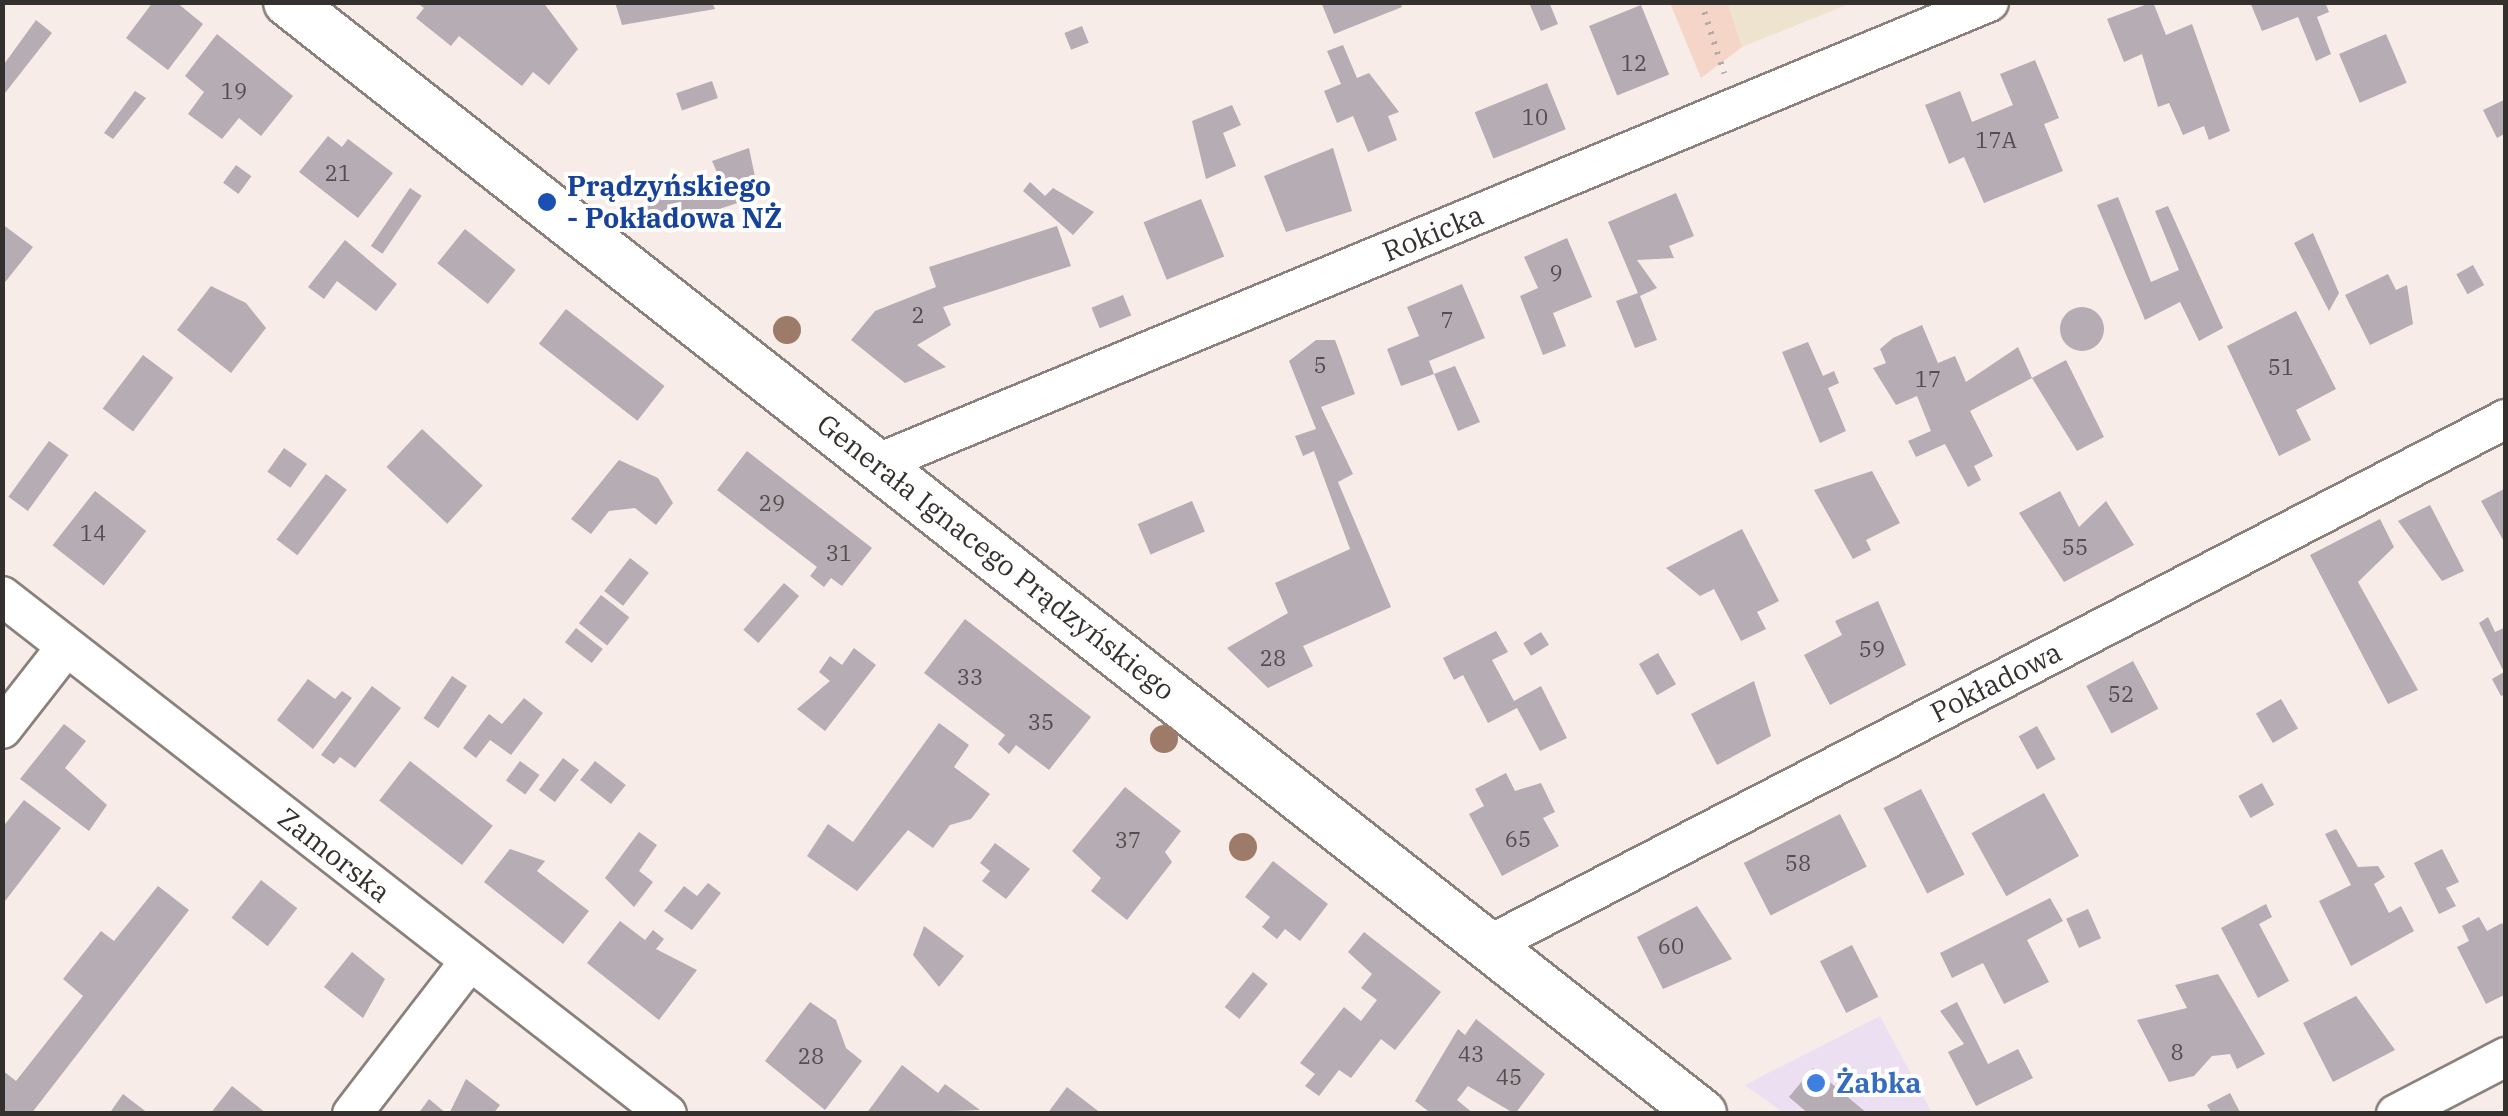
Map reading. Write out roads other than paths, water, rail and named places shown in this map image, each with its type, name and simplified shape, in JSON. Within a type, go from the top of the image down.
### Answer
[{"type":"street","name":"Generała Ignacego Prądzyńskiego","points":[[288,2],[1702,1114]]},
{"type":"street","name":"Rokicka","points":[[876,464],[1989,2]]},
{"type":"street","name":"Pokładowa","points":[[1486,946],[2506,419]]},
{"type":"street","name":"Zamorska","points":[[2,596],[667,1114]]},
{"type":"street","points":[[2,729],[66,646]]},
{"type":"street","points":[[352,1114],[470,961]]},
{"type":"street","points":[[2396,1114],[2506,1057]]},
{"type":"place","name":"Prądzyńskiego - Pokładowa NŻ","points":[[547,202]]},
{"type":"place","name":"Żabka","points":[[1816,1083]]}]
